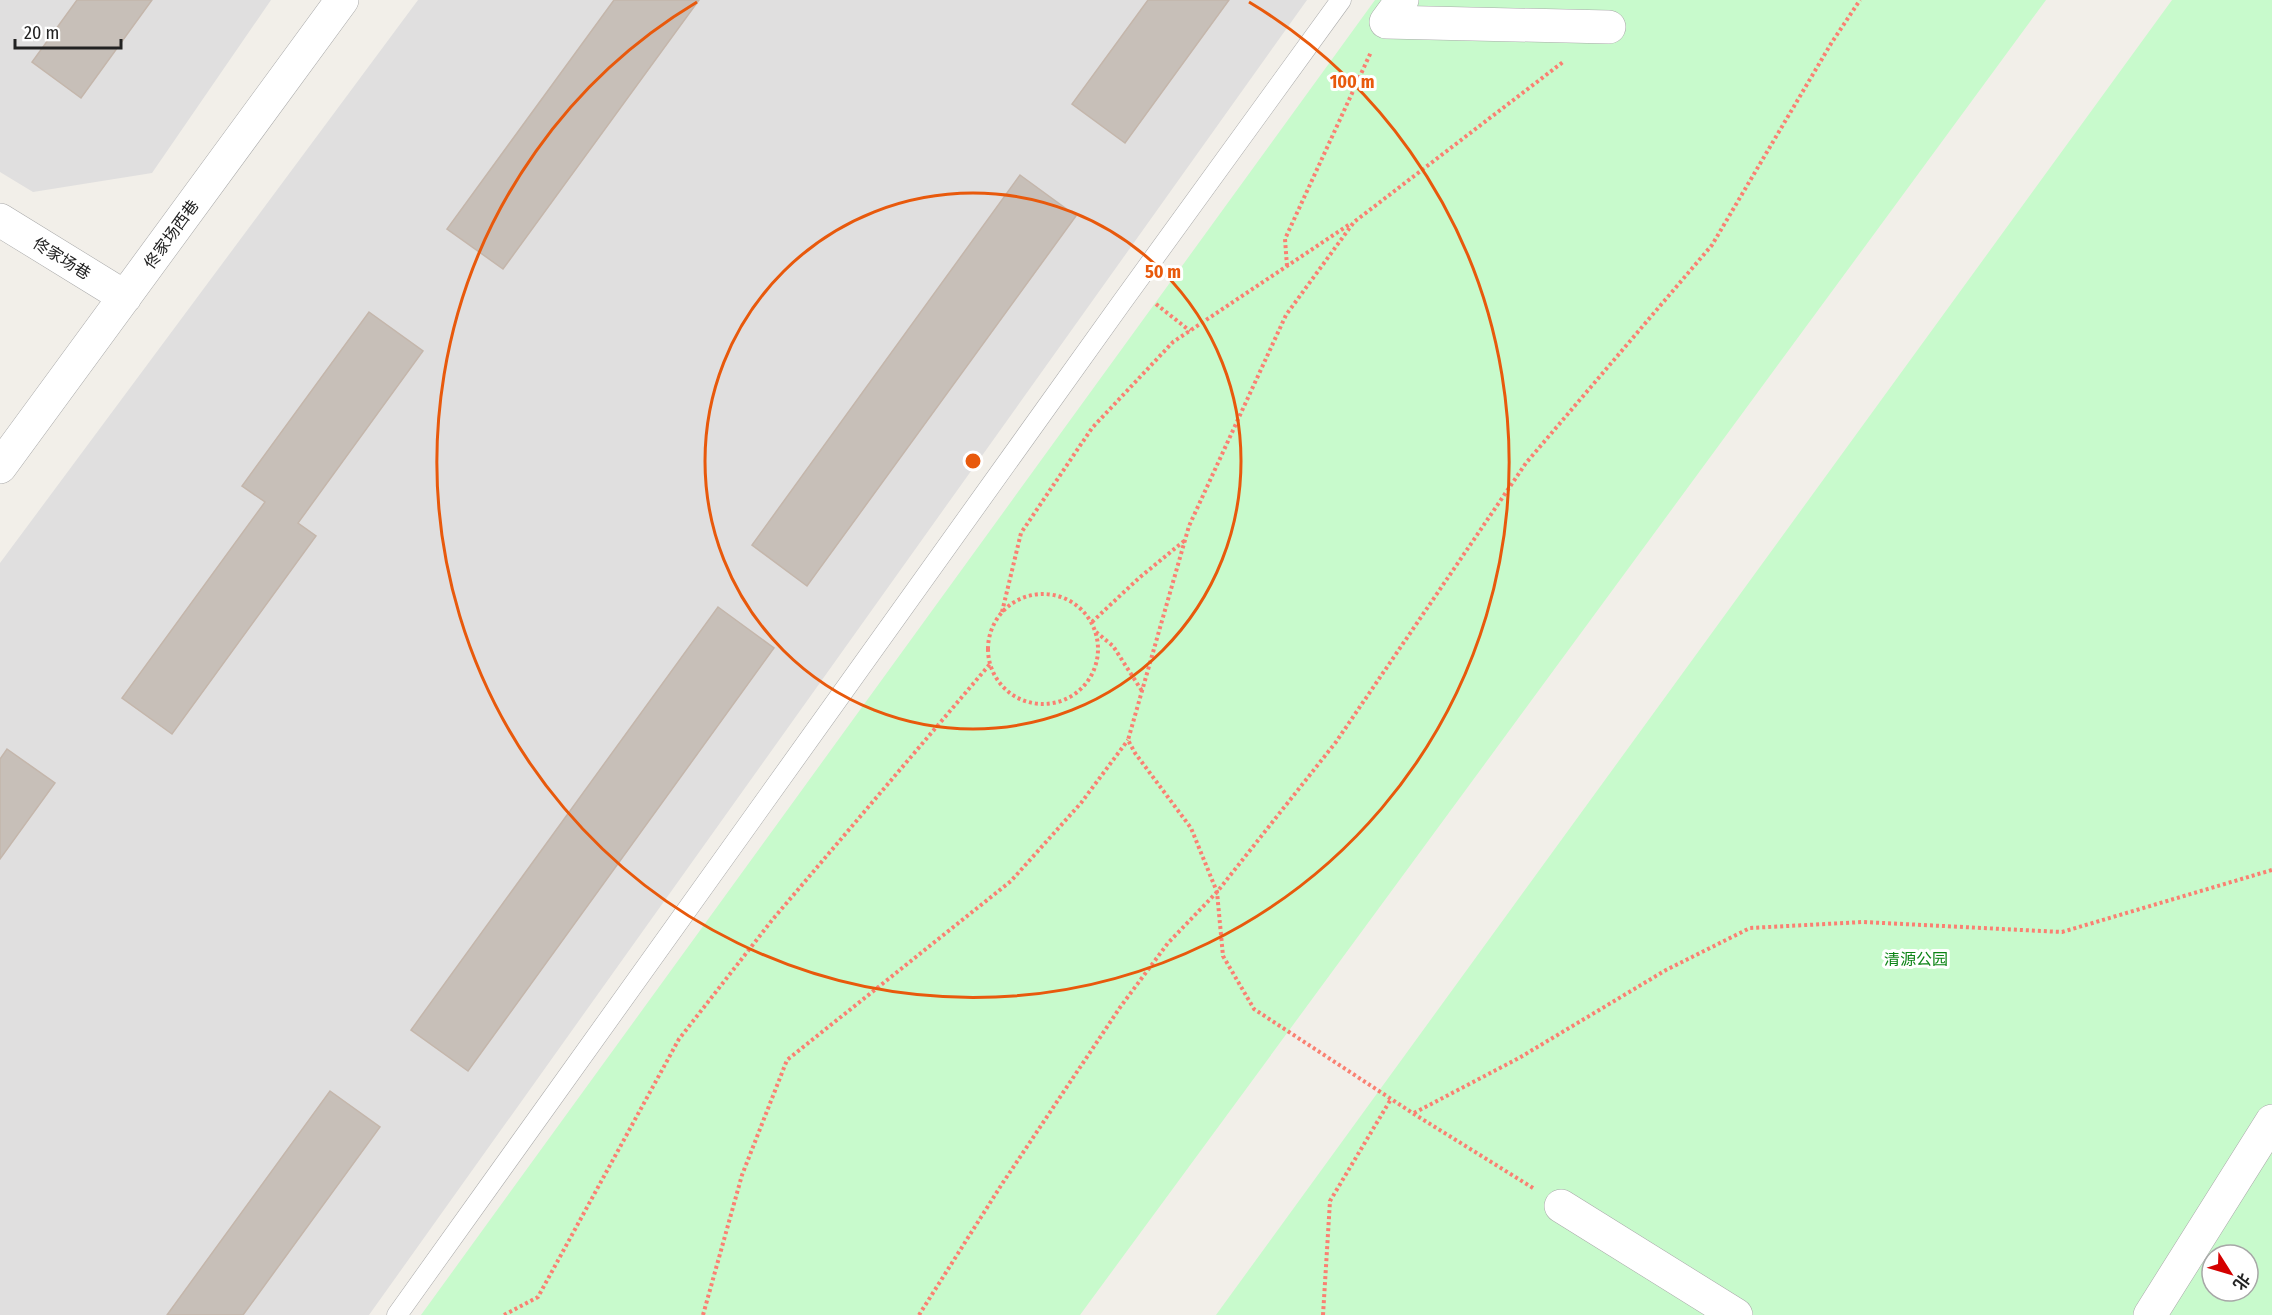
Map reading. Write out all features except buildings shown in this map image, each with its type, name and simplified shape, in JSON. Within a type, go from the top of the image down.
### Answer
[{"type":"street","name":"佟家场西巷","points":[[0,467],[342,0]]},
{"type":"street","points":[[1394,11],[1609,27]]},
{"type":"street","name":"佟家场巷","points":[[0,220],[124,297]]},
{"type":"street","points":[[2150,1315],[2272,1120]]},
{"type":"street","points":[[1561,1206],[1736,1315]]},
{"type":"lane","points":[[398,1315],[1341,0]]},
{"type":"path","points":[[919,1315],[1002,1184],[1121,1006],[1168,943],[1217,892],[1336,742],[1526,463],[1712,245],[1832,42],[1860,0]]},
{"type":"path","points":[[1287,266],[1285,239],[1394,11]]},
{"type":"path","points":[[1002,612],[1021,533],[1092,428],[1173,342],[1353,222],[1609,27]]},
{"type":"path","points":[[703,1315],[742,1175],[787,1060],[1011,881],[1081,803],[1128,740],[1189,526],[1286,315],[1353,222]]},
{"type":"path","points":[[1134,286],[1190,331]]},
{"type":"path","points":[[1092,622],[1139,578],[1185,541]]},
{"type":"path","points":[[1032,594],[1050,594],[1067,598],[1081,608],[1092,622],[1098,657],[1093,673],[1082,689],[1066,699],[1048,704],[1029,703],[1011,694],[998,681],[990,664],[988,645],[992,627],[1002,612],[1016,601],[1032,594]]},
{"type":"path","points":[[1095,632],[1113,646],[1142,691]]},
{"type":"path","points":[[504,1315],[538,1296],[679,1039],[773,919],[990,664]]},
{"type":"path","points":[[1128,740],[1135,753],[1191,828],[1217,892],[1223,956],[1254,1008],[1391,1099],[1561,1206]]},
{"type":"path","points":[[1414,1113],[1519,1058],[1666,970],[1750,928],[1863,922],[2062,932],[2272,870]]},
{"type":"path","points":[[1323,1315],[1330,1201],[1391,1099]]},
{"type":"shaded area","points":[[0,0],[271,0],[152,173],[33,192],[0,172]]},
{"type":"shaded area","points":[[418,0],[1307,0],[369,1315],[0,1315],[0,563]]},
{"type":"green space","points":[[1375,0],[2046,0],[1080,1315],[421,1315]]},
{"type":"green space","name":"清源公园","points":[[2172,0],[2272,0],[2272,1315],[1216,1315]]}]
